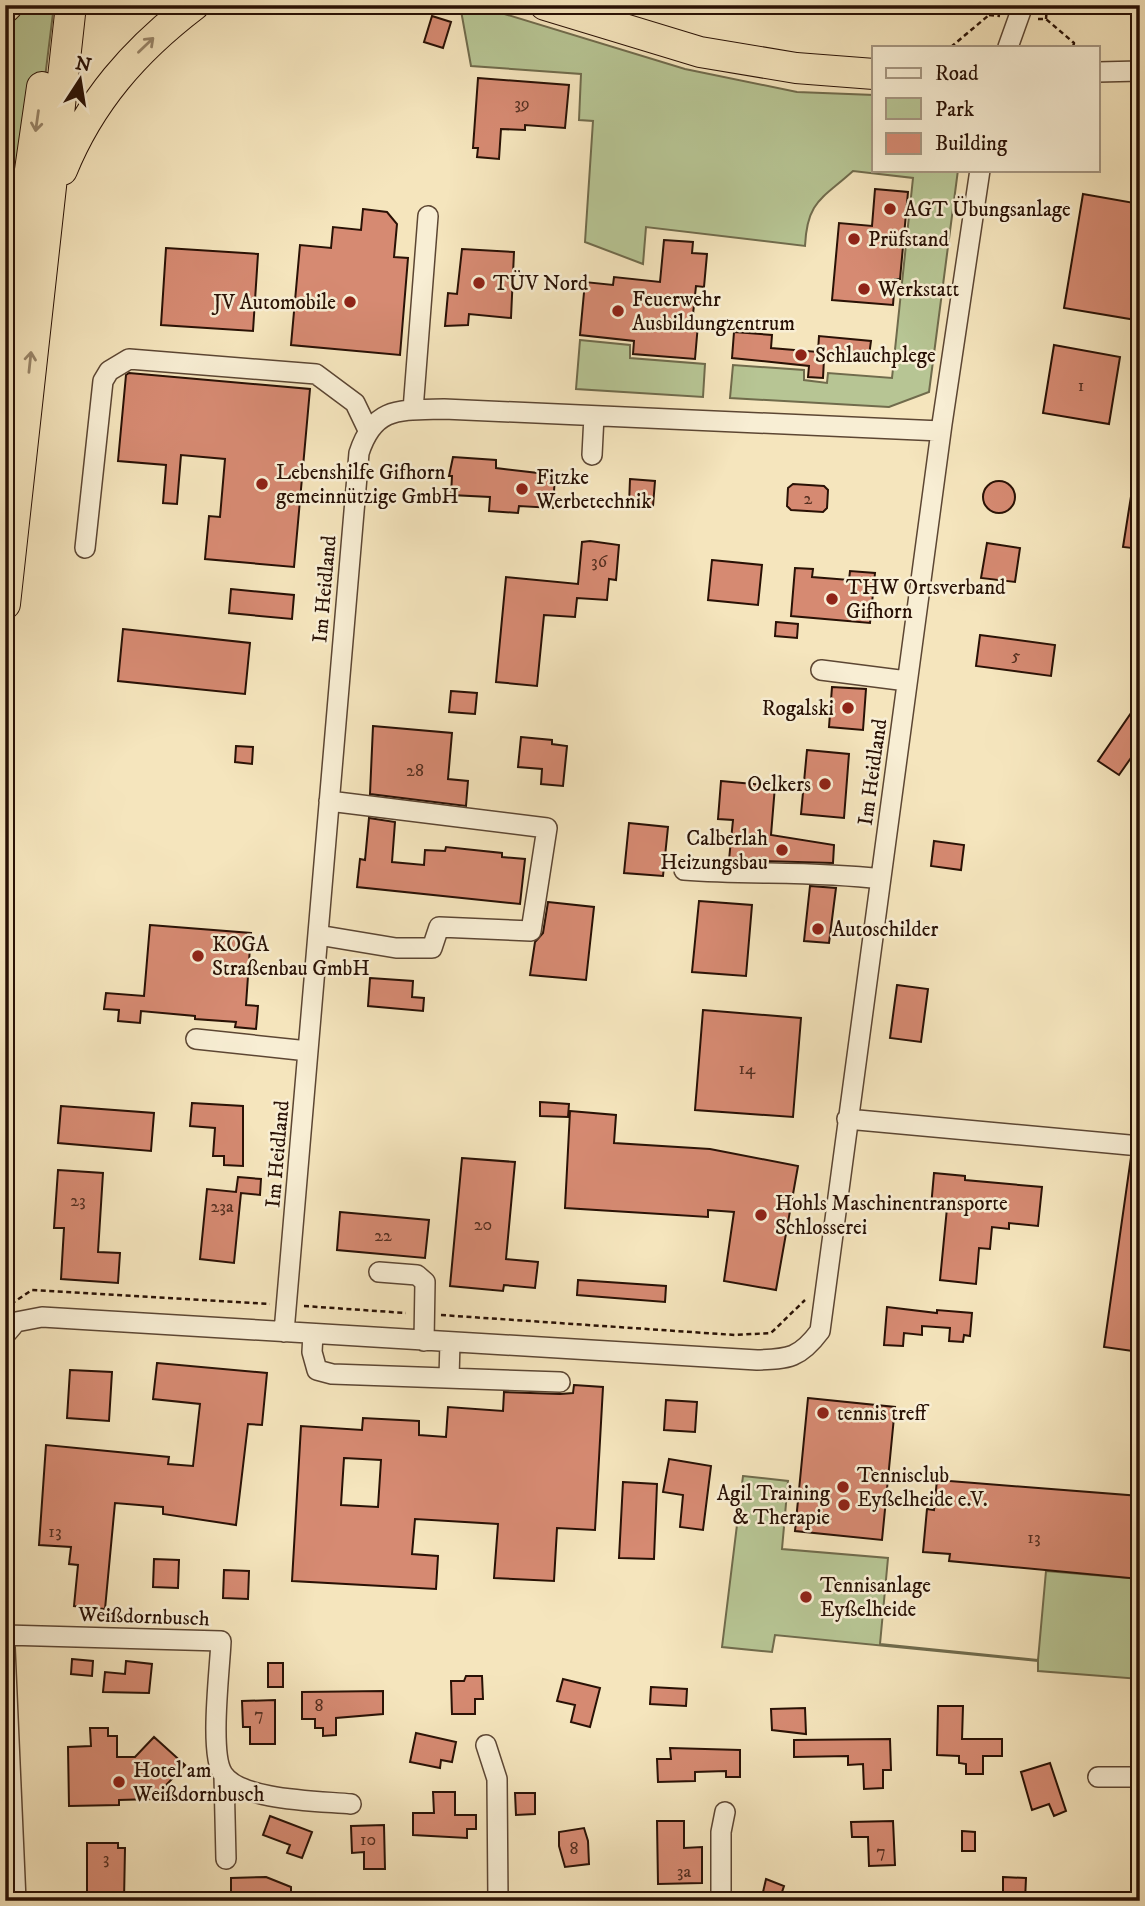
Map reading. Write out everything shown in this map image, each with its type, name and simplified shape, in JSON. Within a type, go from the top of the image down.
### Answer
[{"type":"highway","points":[[5,374],[14,281],[53,5]]},
{"type":"highway","points":[[5,604],[71,5]]},
{"type":"highway","points":[[48,206],[76,135],[110,82],[164,28],[194,5]]},
{"type":"highway","points":[[545,5],[700,52],[796,68],[872,74]]},
{"type":"highway","points":[[5,190],[10,211],[8,250],[14,281]]},
{"type":"street","points":[[1008,46],[1023,5]]},
{"type":"street","points":[[1100,72],[1140,71]]},
{"type":"street","name":"Im Heidland","points":[[5,1335],[16,1322],[42,1317],[757,1360],[785,1359],[806,1350],[820,1331],[907,681],[980,172]]},
{"type":"street","points":[[413,410],[428,216]]},
{"type":"street","points":[[85,548],[103,381],[109,371],[129,359],[317,374],[355,403],[367,428],[391,413],[413,410],[942,431]]},
{"type":"street","points":[[592,455],[594,416]]},
{"type":"street","name":"Im Heidland","points":[[284,1332],[359,453],[367,428]]},
{"type":"street","points":[[821,670],[907,681]]},
{"type":"street","points":[[318,935],[396,948],[432,948],[439,927],[530,931],[547,828],[329,801]]},
{"type":"street","points":[[684,870],[744,875],[814,874],[880,880]]},
{"type":"street","points":[[196,1039],[308,1051]]},
{"type":"street","points":[[847,1119],[1140,1146]]},
{"type":"street","points":[[380,1272],[422,1277],[426,1290],[424,1340]]},
{"type":"street","points":[[313,1334],[312,1352],[317,1370],[332,1374],[560,1382]]},
{"type":"street","points":[[449,1378],[450,1342]]},
{"type":"street","name":"Weißdornbusch","points":[[5,1635],[221,1641],[216,1752],[224,1776]]},
{"type":"street","points":[[5,1648],[16,1901]]},
{"type":"street","points":[[486,1745],[497,1779],[498,1901]]},
{"type":"street","points":[[224,1776],[228,1781],[262,1795],[352,1804]]},
{"type":"street","points":[[224,1776],[226,1859]]},
{"type":"street","points":[[1098,1777],[1140,1777]]},
{"type":"street","points":[[721,1901],[721,1832],[725,1812]]},
{"type":"path","points":[[951,46],[989,16],[994,5]]},
{"type":"path","points":[[1046,5],[1046,19],[1074,43],[1073,46]]},
{"type":"path","points":[[8,1315],[11,1304],[32,1290],[735,1335],[771,1333],[814,1292]]},
{"type":"green space","points":[[5,5],[54,5],[5,401]]},
{"type":"green space","points":[[460,5],[475,5],[685,69],[797,92],[872,95],[872,172],[958,172],[929,392],[889,407],[730,398],[733,365],[804,370],[804,380],[827,383],[828,373],[892,378],[913,178],[853,171],[818,202],[809,219],[805,246],[646,227],[643,264],[585,242],[593,121],[579,120],[581,74],[471,66]]},
{"type":"green space","points":[[580,340],[630,345],[630,358],[705,364],[703,397],[576,389]]},
{"type":"green space","name":"Tennisanlage Eyßelheide","points":[[743,1476],[788,1481],[782,1549],[888,1558],[880,1644],[1038,1660],[1046,1571],[1140,1579],[1140,1679],[1038,1671],[1038,1661],[775,1635],[772,1652],[722,1647]]},
{"type":"building","points":[[432,16],[451,22],[443,48],[424,42]]},
{"type":"building","points":[[478,78],[569,85],[565,128],[525,125],[525,130],[501,129],[499,159],[477,157],[478,148],[473,148]]},
{"type":"building","points":[[875,189],[908,192],[900,279],[895,279],[893,305],[832,300],[839,223],[872,226]]},
{"type":"building","points":[[1083,194],[1140,204],[1140,296],[1136,320],[1064,308]]},
{"type":"building","name":"JV Automobile","points":[[363,209],[387,212],[397,224],[394,257],[408,258],[400,355],[291,345],[300,245],[331,248],[333,227],[361,230]]},
{"type":"building","points":[[664,240],[693,242],[692,253],[707,254],[704,287],[696,286],[692,324],[698,324],[695,359],[633,354],[634,341],[580,335],[585,282],[613,285],[614,277],[660,282]]},
{"type":"building","points":[[166,248],[258,254],[253,331],[161,325]]},
{"type":"building","name":"TÜV Nord","points":[[462,249],[514,252],[511,318],[469,314],[468,325],[445,326],[448,293],[457,294]]},
{"type":"building","name":"Schlauchplege","points":[[734,332],[772,335],[771,348],[818,352],[819,336],[871,341],[868,363],[824,359],[823,378],[808,377],[809,366],[732,358]]},
{"type":"building","points":[[1054,345],[1120,357],[1109,424],[1043,413]]},
{"type":"building","name":"Lebenshilfe Gifhorn gemeinnützige GmbH","points":[[129,373],[310,389],[294,567],[205,559],[209,516],[220,517],[225,459],[181,455],[177,504],[163,503],[166,465],[118,461],[126,375]]},
{"type":"building","name":"Fitzke Werbetechnik","points":[[453,457],[496,460],[496,468],[555,475],[553,508],[519,506],[518,513],[489,511],[490,497],[451,495],[452,476],[449,476]]},
{"type":"building","points":[[630,479],[655,481],[653,506],[629,505]]},
{"type":"building","points":[[999,481],[1010,486],[1015,497],[1010,508],[999,513],[988,508],[983,497],[988,486]]},
{"type":"building","points":[[793,484],[824,486],[828,490],[827,508],[823,512],[791,510],[787,506],[788,488]]},
{"type":"building","points":[[1132,490],[1140,491],[1140,549],[1123,547]]},
{"type":"building","points":[[582,542],[619,545],[616,580],[609,579],[607,600],[577,598],[575,617],[544,615],[537,686],[496,682],[506,577],[578,584]]},
{"type":"building","points":[[987,543],[1020,548],[1015,582],[981,578]]},
{"type":"building","points":[[712,560],[762,565],[758,605],[708,600]]},
{"type":"building","name":"THW Ortsverband Gifhorn","points":[[795,568],[813,569],[812,577],[849,580],[850,571],[875,573],[870,623],[791,616]]},
{"type":"building","points":[[231,589],[294,595],[292,619],[229,613]]},
{"type":"building","points":[[776,622],[798,624],[797,638],[775,636]]},
{"type":"building","points":[[123,629],[250,643],[245,694],[118,681]]},
{"type":"building","points":[[980,635],[1055,645],[1051,676],[976,666]]},
{"type":"building","name":"Rogalski","points":[[832,687],[866,689],[863,730],[829,727]]},
{"type":"building","points":[[451,691],[477,693],[475,714],[449,712]]},
{"type":"building","points":[[1140,700],[1140,745],[1119,775],[1098,761]]},
{"type":"building","points":[[373,726],[452,733],[448,779],[468,781],[466,806],[370,794]]},
{"type":"building","points":[[521,737],[552,740],[552,744],[567,746],[563,786],[541,784],[542,769],[518,767]]},
{"type":"building","points":[[236,746],[253,747],[252,764],[235,762]]},
{"type":"building","name":"Oelkers","points":[[807,750],[849,754],[844,818],[801,814]]},
{"type":"building","points":[[721,781],[775,786],[771,835],[834,845],[833,863],[729,860],[733,820],[718,819]]},
{"type":"building","points":[[369,818],[395,822],[392,862],[424,865],[425,850],[445,851],[446,847],[502,853],[502,857],[525,859],[520,904],[357,887],[360,859],[365,860]]},
{"type":"building","points":[[629,823],[668,827],[663,876],[624,873]]},
{"type":"building","points":[[934,841],[964,845],[961,870],[931,866]]},
{"type":"building","points":[[810,886],[836,888],[829,943],[804,941]]},
{"type":"building","points":[[699,901],[752,905],[746,976],[692,972]]},
{"type":"building","points":[[548,902],[594,907],[586,980],[530,975],[535,942],[543,933]]},
{"type":"building","points":[[150,925],[251,933],[246,1005],[258,1006],[256,1029],[235,1027],[236,1022],[141,1011],[140,1023],[118,1021],[119,1010],[104,1009],[106,993],[144,996]]},
{"type":"building","points":[[370,978],[413,981],[412,997],[424,998],[423,1011],[368,1006]]},
{"type":"building","points":[[897,985],[928,989],[921,1042],[890,1038]]},
{"type":"building","points":[[703,1010],[801,1018],[793,1117],[695,1110]]},
{"type":"building","points":[[540,1102],[569,1104],[568,1117],[540,1116]]},
{"type":"building","points":[[192,1103],[243,1106],[243,1166],[224,1165],[224,1156],[213,1156],[215,1128],[190,1126]]},
{"type":"building","points":[[61,1106],[154,1113],[151,1151],[58,1143]]},
{"type":"building","name":"Hohls Maschinentransporte Schlosserei","points":[[570,1111],[616,1115],[614,1143],[710,1149],[798,1166],[776,1290],[724,1281],[734,1212],[708,1210],[708,1217],[565,1208]]},
{"type":"building","points":[[1131,1157],[1140,1158],[1140,1352],[1104,1347]]},
{"type":"building","points":[[462,1158],[515,1162],[506,1259],[538,1262],[535,1288],[504,1285],[503,1291],[450,1286]]},
{"type":"building","points":[[58,1170],[103,1173],[98,1252],[120,1253],[118,1283],[61,1279],[64,1228],[54,1228]]},
{"type":"building","points":[[934,1173],[965,1176],[965,1180],[1042,1187],[1038,1226],[1009,1223],[1009,1229],[992,1227],[990,1249],[979,1248],[976,1284],[940,1280],[947,1208],[931,1207]]},
{"type":"building","points":[[238,1177],[261,1179],[260,1195],[241,1193],[234,1263],[200,1259],[207,1189],[236,1192]]},
{"type":"building","points":[[340,1212],[429,1220],[425,1258],[337,1250]]},
{"type":"building","points":[[578,1280],[666,1286],[665,1302],[577,1295]]},
{"type":"building","points":[[887,1307],[937,1313],[937,1310],[972,1313],[970,1336],[964,1335],[963,1342],[949,1341],[950,1328],[922,1326],[922,1335],[904,1333],[903,1346],[884,1345]]},
{"type":"building","points":[[157,1363],[267,1373],[262,1425],[248,1424],[236,1525],[163,1514],[163,1507],[115,1503],[105,1609],[74,1606],[78,1565],[69,1564],[71,1547],[39,1545],[46,1445],[169,1457],[168,1464],[193,1466],[200,1404],[153,1399]]},
{"type":"building","points":[[70,1370],[112,1372],[109,1421],[67,1418]]},
{"type":"building","points":[[574,1385],[603,1387],[595,1530],[557,1528],[554,1581],[494,1578],[498,1524],[415,1519],[412,1554],[438,1556],[436,1589],[292,1581],[301,1426],[362,1430],[363,1418],[419,1421],[419,1435],[446,1437],[448,1407],[503,1411],[504,1392],[573,1393]],"holes":[[[344,1458],[381,1460],[378,1507],[341,1505]]]},
{"type":"building","name":"Tennisclub Eyßelheide e.V.","points":[[808,1398],[895,1407],[882,1540],[795,1531]]},
{"type":"building","points":[[666,1400],[697,1402],[695,1432],[664,1430]]},
{"type":"building","points":[[669,1459],[711,1466],[703,1530],[680,1527],[683,1495],[663,1492]]},
{"type":"building","points":[[937,1480],[1140,1496],[1140,1579],[949,1561],[950,1554],[923,1552],[927,1509],[934,1510]]},
{"type":"building","points":[[623,1482],[657,1484],[654,1559],[619,1558]]},
{"type":"building","points":[[154,1559],[179,1560],[178,1588],[153,1587]]},
{"type":"building","points":[[224,1570],[249,1571],[248,1599],[223,1598]]},
{"type":"building","points":[[72,1659],[93,1661],[92,1676],[71,1674]]},
{"type":"building","points":[[126,1661],[152,1664],[149,1693],[103,1692],[105,1672],[125,1674]]},
{"type":"building","points":[[268,1663],[283,1663],[283,1687],[268,1687]]},
{"type":"building","points":[[466,1676],[482,1676],[483,1699],[475,1699],[475,1714],[452,1714],[451,1681],[464,1681]]},
{"type":"building","points":[[563,1679],[600,1688],[590,1727],[571,1722],[575,1705],[557,1701]]},
{"type":"building","points":[[651,1687],[687,1689],[686,1706],[650,1704]]},
{"type":"building","points":[[383,1691],[383,1714],[336,1718],[336,1735],[323,1736],[323,1728],[315,1728],[315,1719],[302,1719],[302,1692]]},
{"type":"building","points":[[275,1700],[275,1744],[250,1744],[250,1727],[243,1727],[242,1701]]},
{"type":"building","points":[[938,1706],[963,1706],[962,1739],[1002,1739],[1002,1756],[983,1756],[983,1774],[966,1774],[966,1764],[959,1763],[959,1756],[937,1755]]},
{"type":"building","points":[[805,1708],[806,1734],[772,1730],[771,1709]]},
{"type":"building","name":"Hotel am Weißdornbusch","points":[[90,1728],[108,1728],[108,1736],[117,1736],[117,1757],[135,1757],[154,1737],[185,1765],[153,1799],[119,1800],[119,1805],[69,1806],[68,1747],[91,1746]]},
{"type":"building","points":[[416,1733],[456,1742],[452,1762],[441,1760],[440,1768],[410,1762]]},
{"type":"building","points":[[890,1739],[891,1770],[883,1770],[883,1788],[864,1789],[863,1764],[848,1765],[848,1756],[794,1757],[794,1740]]},
{"type":"building","points":[[670,1748],[740,1750],[740,1777],[726,1777],[726,1771],[695,1772],[695,1781],[658,1782],[657,1759],[671,1759]]},
{"type":"building","points":[[1050,1763],[1066,1811],[1054,1816],[1049,1804],[1032,1810],[1021,1772]]},
{"type":"building","points":[[433,1792],[455,1792],[455,1815],[476,1815],[476,1829],[467,1829],[467,1838],[413,1835],[413,1813],[434,1813]]},
{"type":"building","points":[[515,1793],[535,1793],[535,1814],[516,1815]]},
{"type":"building","points":[[270,1816],[312,1832],[302,1858],[287,1853],[290,1845],[263,1835]]},
{"type":"building","points":[[657,1821],[684,1821],[684,1848],[702,1847],[702,1883],[658,1884]]},
{"type":"building","points":[[893,1821],[895,1865],[869,1866],[868,1837],[852,1837],[851,1822]]},
{"type":"building","points":[[384,1825],[385,1869],[364,1869],[364,1852],[352,1853],[351,1826]]},
{"type":"building","points":[[584,1828],[588,1841],[589,1864],[565,1867],[559,1846],[559,1832]]},
{"type":"building","points":[[962,1831],[975,1832],[975,1851],[962,1851]]},
{"type":"building","points":[[87,1843],[118,1843],[118,1848],[125,1848],[124,1901],[87,1901]]},
{"type":"building","points":[[266,1877],[291,1887],[291,1901],[231,1901],[231,1878]]},
{"type":"building","points":[[1003,1877],[1026,1878],[1025,1901],[1003,1901]]},
{"type":"building","points":[[766,1879],[784,1886],[779,1901],[761,1901]]},
{"type":"place","name":"AGT Übungsanlage","points":[[890,209]]},
{"type":"place","name":"Prüfstand","points":[[854,239]]},
{"type":"place","name":"TÜV Nord","points":[[479,283]]},
{"type":"place","name":"Werkstatt","points":[[864,289]]},
{"type":"place","name":"JV Automobile","points":[[350,302]]},
{"type":"place","name":"Feuerwehr Ausbildungzentrum","points":[[618,311]]},
{"type":"place","name":"Schlauchplege","points":[[801,355]]},
{"type":"place","name":"Lebenshilfe Gifhorn gemeinnützige GmbH","points":[[262,484]]},
{"type":"place","name":"Fitzke Werbetechnik","points":[[522,489]]},
{"type":"place","name":"THW Ortsverband Gifhorn","points":[[832,599]]},
{"type":"place","name":"Rogalski","points":[[848,708]]},
{"type":"place","name":"Oelkers","points":[[825,784]]},
{"type":"place","name":"Calberlah Heizungsbau","points":[[782,850]]},
{"type":"place","name":"Autoschilder","points":[[818,929]]},
{"type":"place","name":"KOGA Straßenbau GmbH","points":[[198,956]]},
{"type":"place","name":"Hohls Maschinentransporte Schlosserei","points":[[761,1215]]},
{"type":"place","name":"tennis treff","points":[[823,1413]]},
{"type":"place","name":"Tennisclub Eyßelheide e.V.","points":[[843,1487]]},
{"type":"place","name":"Agil Training & Therapie","points":[[844,1505]]},
{"type":"place","name":"Tennisanlage Eyßelheide","points":[[806,1597]]},
{"type":"place","name":"Hotel am Weißdornbusch","points":[[119,1782]]}]
